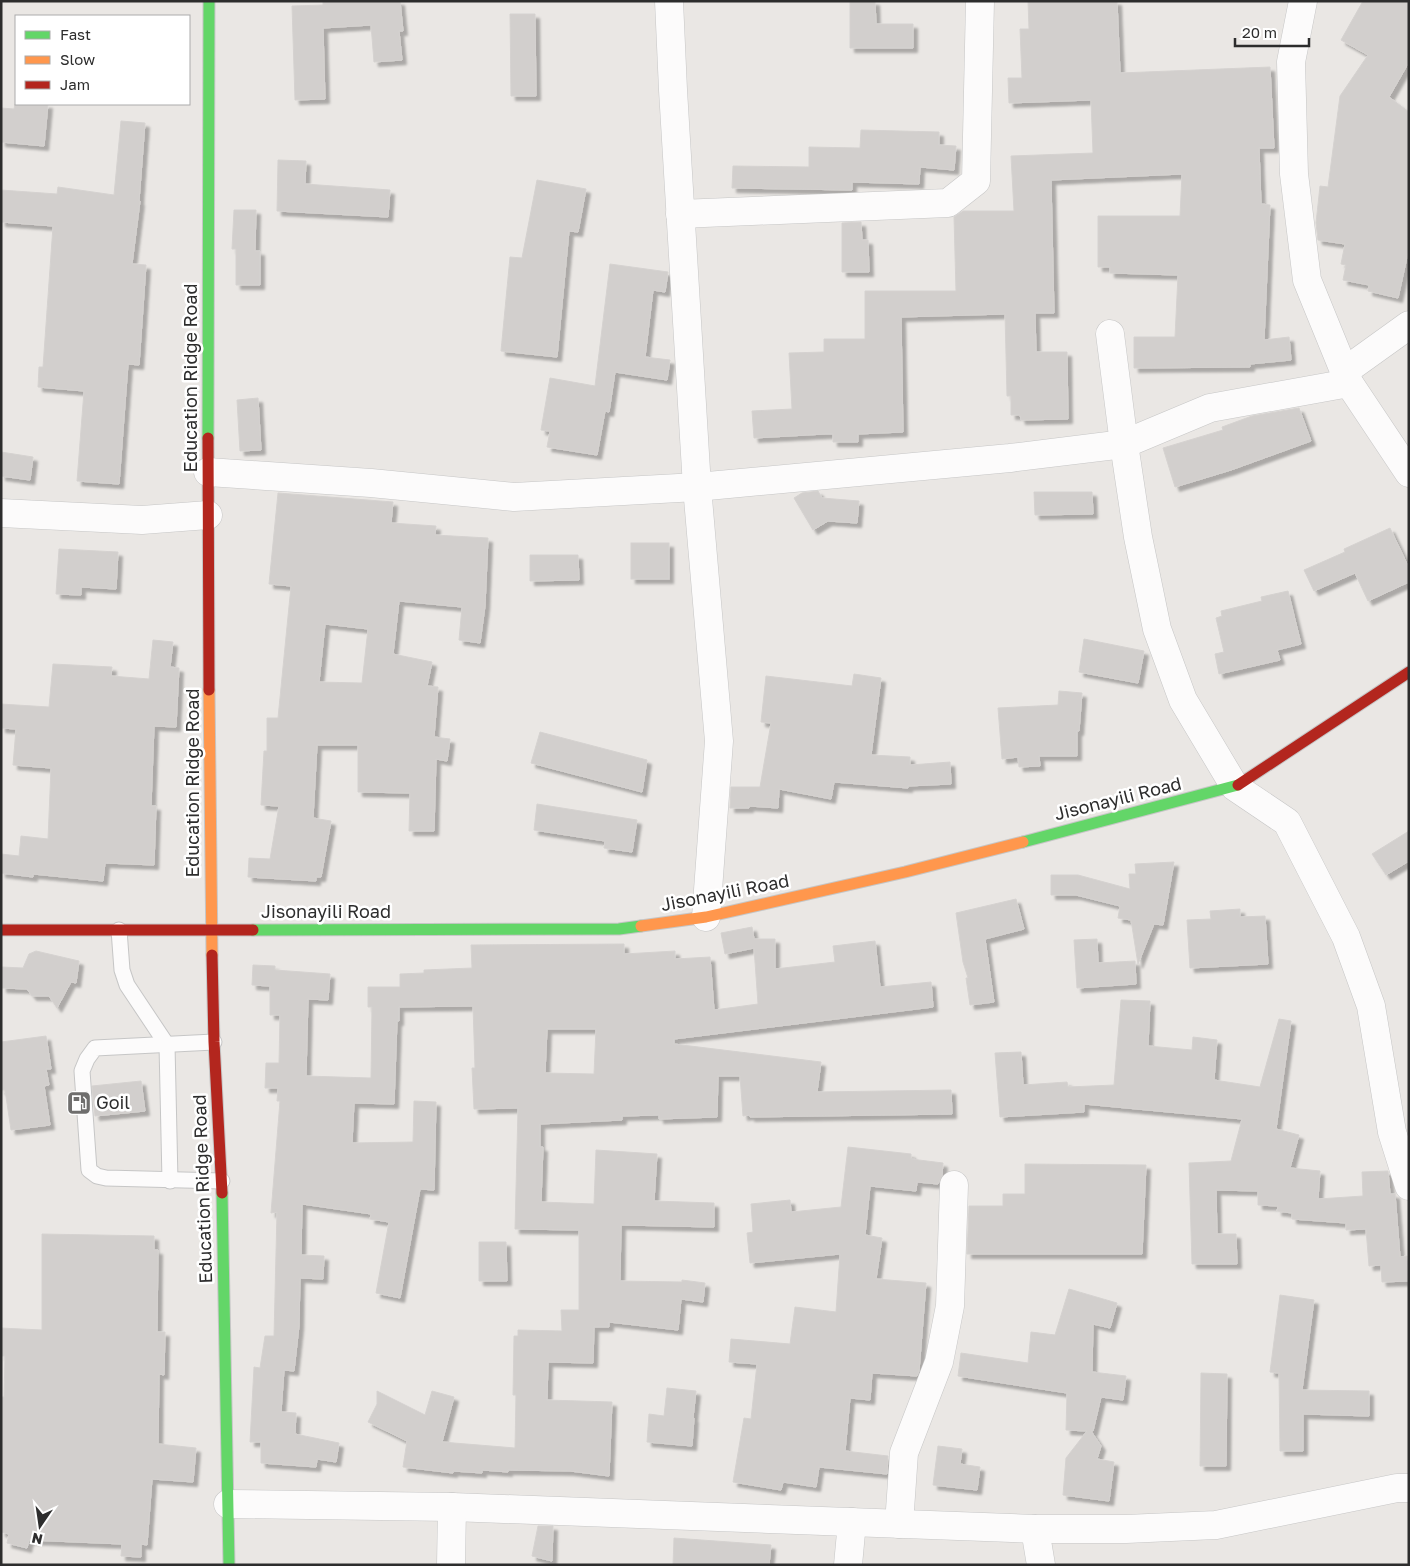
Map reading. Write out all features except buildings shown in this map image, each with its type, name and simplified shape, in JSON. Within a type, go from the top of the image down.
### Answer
[{"type":"main road","name":"Education Ridge Road","points":[[209,1],[208,515],[212,929],[214,1042],[222,1181],[229,1565]]},
{"type":"main road","name":"Jisonayili Road","points":[[1,930],[619,929],[706,918],[905,872],[1234,787],[1409,672]]},
{"type":"street","points":[[669,1],[697,487],[719,742],[706,918]]},
{"type":"street","points":[[680,214],[948,203],[976,181],[980,1]]},
{"type":"street","points":[[1303,1],[1291,62],[1294,174],[1306,280],[1347,377],[1409,473]]},
{"type":"street","points":[[208,472],[371,483],[514,497],[697,487],[1010,458],[1124,444],[1210,408],[1347,377],[1409,325]]},
{"type":"street","points":[[1110,334],[1138,537],[1157,629],[1183,700],[1234,787],[1287,822],[1346,937],[1371,1006],[1392,1132],[1409,1186]]},
{"type":"street","points":[[1,513],[142,520],[208,515]]},
{"type":"street","points":[[900,1524],[904,1453],[939,1362],[950,1306],[954,1185]]},
{"type":"street","points":[[228,1504],[452,1507],[1035,1529],[1126,1530],[1216,1525],[1405,1481]]},
{"type":"street","points":[[451,1565],[452,1507]]},
{"type":"street","points":[[848,1565],[852,1522]]},
{"type":"street","points":[[1035,1529],[1041,1565]]},
{"type":"lane","points":[[119,930],[122,970],[127,985],[167,1045],[170,1181]]},
{"type":"lane","points":[[214,1042],[94,1048],[82,1071],[90,1170],[97,1176],[170,1181],[222,1181]]},
{"type":"traffic: fast","points":[[208,438],[209,1]]},
{"type":"traffic: fast","points":[[1023,842],[1238,785]]},
{"type":"traffic: fast","points":[[253,930],[619,929],[641,926]]},
{"type":"traffic: fast","points":[[222,1193],[229,1565]]},
{"type":"traffic: slow","points":[[209,690],[212,955]]},
{"type":"traffic: slow","points":[[641,926],[706,917],[905,872],[1023,842]]},
{"type":"traffic: jam","points":[[208,438],[209,690]]},
{"type":"traffic: jam","points":[[1238,785],[1409,672]]},
{"type":"traffic: jam","points":[[1,930],[253,930]]},
{"type":"traffic: jam","points":[[212,955],[214,1042],[222,1193]]},
{"type":"place","name":"Goil","points":[[79,1103]]}]
